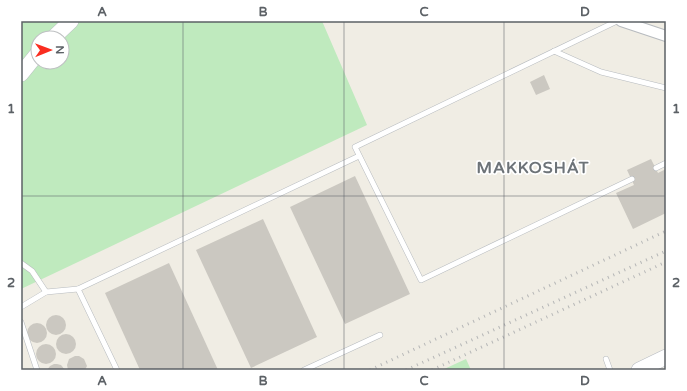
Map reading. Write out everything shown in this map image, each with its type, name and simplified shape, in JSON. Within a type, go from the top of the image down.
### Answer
[{"type":"main road","points":[[61,30],[71,21]]},
{"type":"main road","points":[[21,74],[30,63]]},
{"type":"main road","points":[[639,370],[666,357]]},
{"type":"street","points":[[621,21],[666,36]]},
{"type":"lane","points":[[616,21],[355,147],[421,280],[632,179]]},
{"type":"lane","points":[[554,51],[601,72],[666,88]]},
{"type":"lane","points":[[21,306],[46,292],[78,289],[359,156]]},
{"type":"lane","points":[[656,168],[666,163]]},
{"type":"lane","points":[[21,263],[32,271],[46,292]]},
{"type":"lane","points":[[78,289],[117,370]]},
{"type":"lane","points":[[21,322],[37,370]]},
{"type":"lane","points":[[304,370],[380,335]]},
{"type":"lane","points":[[606,359],[610,370]]},
{"type":"green space","points":[[21,21],[322,21],[367,125],[21,289]]},
{"type":"green space","points":[[466,359],[471,370],[442,370]]},
{"type":"building","points":[[544,75],[550,89],[536,95],[530,82]]},
{"type":"building","points":[[651,159],[658,173],[666,169],[666,213],[633,229],[616,193],[634,185],[627,170]]},
{"type":"building","points":[[355,176],[410,294],[345,324],[290,207]]},
{"type":"building","points":[[263,219],[317,337],[251,368],[196,250]]},
{"type":"building","points":[[169,263],[218,370],[140,370],[105,293]]},
{"type":"building","points":[[56,315],[63,318],[66,325],[63,332],[56,335],[49,332],[46,325],[49,318]]},
{"type":"building","points":[[37,323],[44,326],[47,333],[44,340],[37,343],[30,340],[27,333],[30,326]]},
{"type":"building","points":[[66,334],[73,337],[76,344],[73,351],[66,354],[59,351],[56,344],[59,337]]},
{"type":"building","points":[[46,344],[53,347],[56,354],[53,361],[46,364],[39,361],[36,354],[39,347]]},
{"type":"building","points":[[79,356],[84,359],[87,366],[85,370],[68,370],[67,365],[69,359]]},
{"type":"building","points":[[54,364],[61,365],[65,370],[47,370]]},
{"type":"railway","points":[[370,370],[666,231]]},
{"type":"railway","points":[[406,370],[666,251]]},
{"type":"railway","points":[[432,370],[666,262]]},
{"type":"district","name":"MAKKOSHÁT","points":[[533,168]]}]
